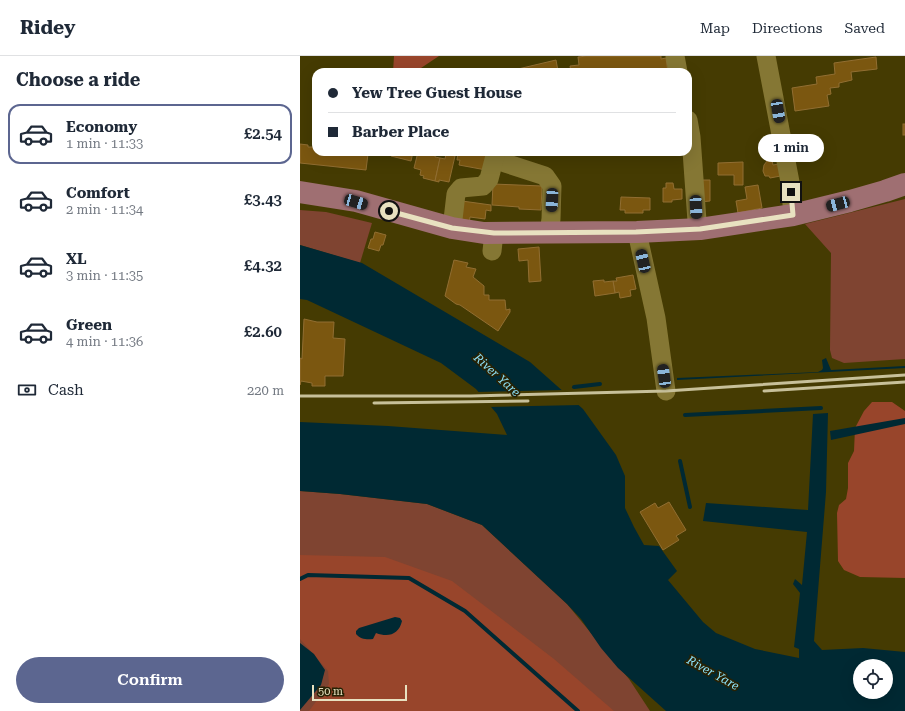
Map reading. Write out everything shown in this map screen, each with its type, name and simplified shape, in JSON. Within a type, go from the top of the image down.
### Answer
[{"type":"main road","points":[[300,192],[326,195],[356,202],[452,228],[493,242],[549,232],[636,232],[700,229],[793,215],[850,201],[905,184]]},
{"type":"street","points":[[675,56],[677,68]]},
{"type":"street","points":[[766,56],[790,182],[793,215]]},
{"type":"street","points":[[692,151],[697,221],[700,229]]},
{"type":"street","points":[[452,228],[456,194],[461,188],[483,186],[489,179],[495,156]]},
{"type":"street","points":[[499,156],[505,163],[545,176],[552,186],[552,212],[549,232]]},
{"type":"street","points":[[636,232],[656,318],[666,391]]},
{"type":"shaded area","points":[[394,56],[439,56],[421,68],[393,68]]},
{"type":"shaded area","points":[[905,199],[905,359],[844,363],[832,358],[830,350],[831,253],[805,224]]},
{"type":"shaded area","points":[[300,210],[326,212],[372,223],[360,263],[300,245]]},
{"type":"shaded area","points":[[872,402],[892,402],[905,411],[905,578],[860,577],[844,570],[838,561],[837,513],[839,505],[846,499],[848,488],[848,463],[854,451],[855,428],[864,411]]},
{"type":"shaded area","points":[[300,491],[427,504],[482,525],[567,604],[629,679],[650,711],[300,711]]},
{"type":"shaded area","points":[[300,555],[385,557],[452,581],[554,659],[614,711],[309,711],[329,684],[328,671],[300,639]]},
{"type":"water","name":"River Yare","points":[[300,245],[362,263],[530,362],[583,409],[616,455],[625,476],[625,508],[634,527],[644,545],[659,546],[677,571],[668,580],[703,622],[716,633],[755,649],[799,658],[799,649],[794,647],[800,593],[793,584],[795,579],[802,585],[807,532],[703,521],[706,503],[808,510],[813,414],[828,413],[826,492],[814,641],[822,650],[863,648],[905,652],[905,711],[666,711],[618,668],[601,648],[581,619],[567,604],[482,525],[427,504],[300,491],[300,422],[388,426],[507,435],[497,414],[476,389],[441,363],[307,300],[300,299]]},
{"type":"water","points":[[826,358],[831,370],[905,366],[905,368],[677,380],[677,378],[818,372],[823,368],[822,360]]},
{"type":"water","points":[[905,418],[905,424],[831,440],[830,431]]},
{"type":"water","points":[[395,617],[400,618],[402,621],[401,625],[393,634],[385,635],[376,633],[373,639],[368,639],[362,638],[356,634],[356,631],[359,628]]},
{"type":"water","points":[[300,643],[314,654],[325,670],[321,685],[300,710]]},
{"type":"pier","points":[[565,390],[581,405],[488,407],[475,392]]},
{"type":"building","points":[[661,56],[661,59],[666,58],[667,68],[570,68],[570,66],[579,65],[578,57]]},
{"type":"building","points":[[876,57],[877,69],[851,72],[852,80],[839,83],[839,87],[830,88],[831,94],[827,95],[829,106],[795,111],[792,88],[817,84],[816,77],[835,74],[834,63]]},
{"type":"building","points":[[556,60],[557,68],[522,68]]},
{"type":"building","points":[[903,124],[905,124],[905,135],[903,135]]},
{"type":"building","points":[[300,144],[312,147],[312,156],[368,156],[366,170],[300,163]]},
{"type":"building","points":[[391,156],[412,156],[411,161]]},
{"type":"building","points":[[417,156],[435,156],[440,158],[435,181],[423,178],[424,176],[420,175],[421,170],[414,168]]},
{"type":"building","points":[[446,156],[455,156],[449,182],[439,180],[439,182],[435,181],[440,158],[445,159]]},
{"type":"building","points":[[458,156],[488,156],[486,170],[459,165],[460,160],[457,160]]},
{"type":"building","points":[[772,160],[773,165],[785,163],[786,175],[770,178],[769,176],[765,176],[763,171],[764,165],[767,161]]},
{"type":"building","points":[[743,162],[743,185],[734,185],[734,175],[718,175],[718,163]]},
{"type":"building","points":[[699,180],[710,180],[710,201],[700,202]]},
{"type":"building","points":[[666,183],[673,183],[674,189],[682,189],[682,199],[672,200],[672,202],[663,202],[663,188],[666,188]]},
{"type":"building","points":[[493,184],[542,186],[541,210],[519,209],[519,207],[492,205]]},
{"type":"building","points":[[758,185],[762,208],[738,213],[736,201],[747,199],[745,187]]},
{"type":"building","points":[[621,197],[650,198],[650,210],[643,210],[643,213],[625,213],[625,210],[620,210]]},
{"type":"building","points":[[462,201],[491,205],[491,211],[486,210],[485,219],[470,217],[469,224],[458,222]]},
{"type":"building","points":[[375,232],[386,235],[383,245],[381,245],[379,251],[368,248]]},
{"type":"building","points":[[539,247],[541,281],[529,282],[528,260],[519,261],[518,249]]},
{"type":"building","points":[[454,260],[468,263],[466,267],[476,269],[473,277],[484,286],[484,295],[489,295],[489,300],[505,300],[506,310],[510,309],[510,312],[498,331],[445,296]]},
{"type":"building","points":[[633,275],[636,289],[630,290],[631,296],[620,298],[619,292],[615,293],[613,281],[617,281],[616,278]]},
{"type":"building","points":[[604,280],[604,282],[613,281],[615,293],[595,296],[593,281]]},
{"type":"building","points":[[304,319],[317,322],[334,322],[333,338],[345,339],[343,376],[325,376],[325,386],[312,386],[312,383],[301,381],[300,385],[300,358],[302,359]]},
{"type":"building","points":[[669,502],[686,530],[676,536],[679,540],[663,550],[640,512],[655,503],[658,508]]},
{"type":"waterway","points":[[574,387],[600,384]]},
{"type":"waterway","points":[[685,415],[821,408]]},
{"type":"waterway","points":[[680,461],[690,507]]},
{"type":"waterway","points":[[300,579],[308,575],[409,578],[465,611],[578,711]]},
{"type":"railway","points":[[300,396],[471,396],[666,391],[905,375]]},
{"type":"railway","points":[[764,391],[905,382]]},
{"type":"railway","points":[[374,403],[528,401]]},
{"type":"route","points":[[389,211],[452,228],[484,233],[636,232],[700,229],[793,215],[791,192]]}]
